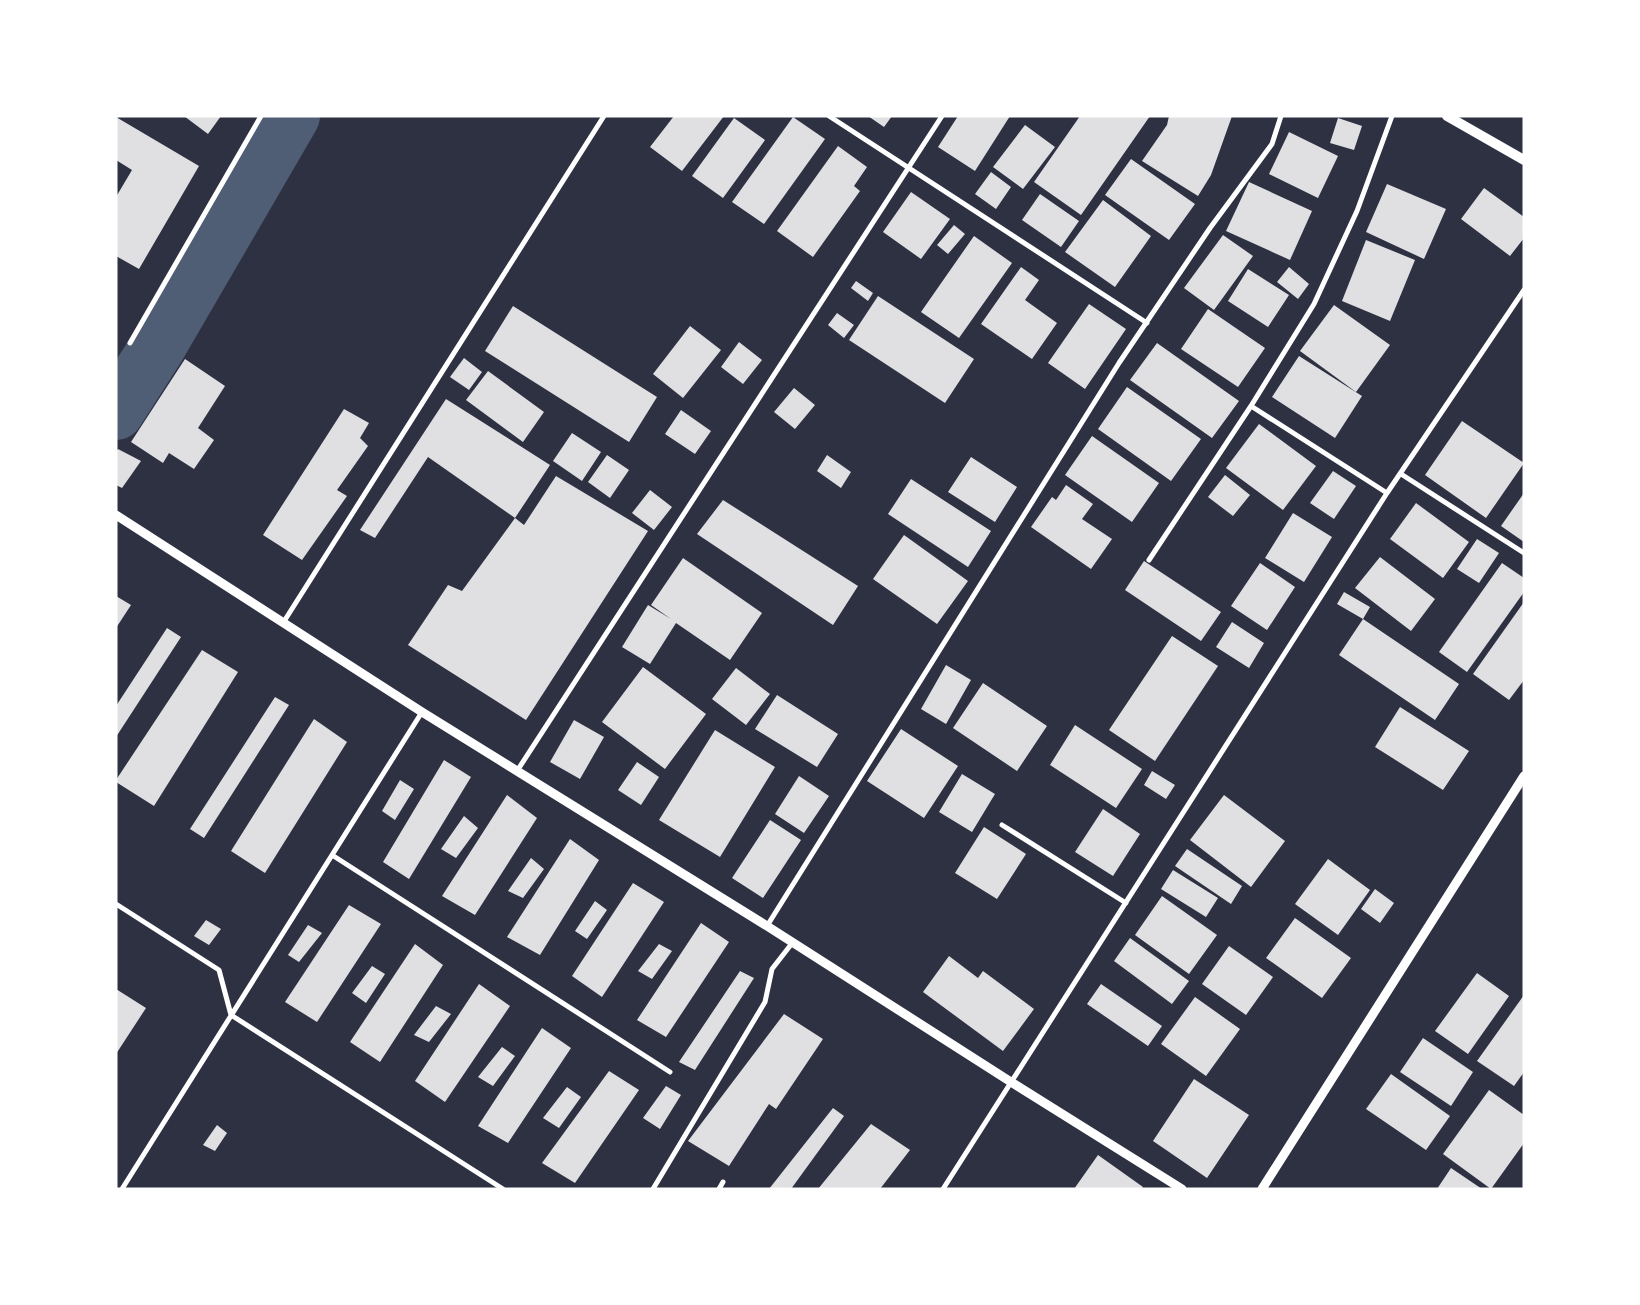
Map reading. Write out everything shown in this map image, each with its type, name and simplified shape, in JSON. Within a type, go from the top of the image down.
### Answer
[{"type":"main road","points":[[1448,116],[1524,160]]},
{"type":"street","points":[[130,342],[261,116]]},
{"type":"street","points":[[283,623],[604,116]]},
{"type":"street","points":[[829,116],[1147,323]]},
{"type":"street","points":[[517,771],[942,116]]},
{"type":"street","points":[[767,926],[1119,363],[1210,228],[1272,144],[1281,116]]},
{"type":"street","points":[[1150,560],[1251,406],[1314,304],[1357,211],[1392,116]]},
{"type":"street","points":[[943,1189],[1387,493],[1524,290]]},
{"type":"street","points":[[1251,406],[1387,493]]},
{"type":"street","points":[[1401,474],[1524,553]]},
{"type":"street","points":[[116,515],[422,712],[793,942],[1182,1189]]},
{"type":"street","points":[[122,1189],[422,712]]},
{"type":"street","points":[[1262,1189],[1524,776]]},
{"type":"street","points":[[1002,825],[1126,903]]},
{"type":"street","points":[[332,855],[670,1072]]},
{"type":"street","points":[[116,904],[219,970],[231,1015],[503,1189]]},
{"type":"street","points":[[653,1189],[765,1002],[772,969],[793,942]]},
{"type":"street","points":[[719,1189],[723,1182]]},
{"type":"building","points":[[184,116],[221,116],[208,134]]},
{"type":"building","points":[[674,116],[724,116],[682,171],[650,147]]},
{"type":"building","points":[[868,116],[892,116],[884,127]]},
{"type":"building","points":[[958,116],[1010,116],[975,171],[938,147]]},
{"type":"building","points":[[1080,116],[1150,116],[1081,215],[1034,182]]},
{"type":"building","points":[[1169,116],[1232,116],[1211,175],[1198,196],[1142,161],[1167,125]]},
{"type":"building","points":[[116,117],[199,166],[139,269],[116,256],[116,197],[132,170],[116,160]]},
{"type":"building","points":[[793,117],[825,139],[764,224],[732,202]]},
{"type":"building","points":[[734,118],[765,140],[723,198],[692,176]]},
{"type":"building","points":[[1338,118],[1362,126],[1354,150],[1330,143]]},
{"type":"building","points":[[1025,125],[1055,147],[1023,189],[993,167]]},
{"type":"building","points":[[1289,132],[1338,156],[1318,198],[1269,174]]},
{"type":"building","points":[[838,146],[867,167],[854,186],[860,191],[813,257],[777,231]]},
{"type":"building","points":[[1131,159],[1195,204],[1169,240],[1105,195]]},
{"type":"building","points":[[991,172],[1011,187],[996,209],[975,194]]},
{"type":"building","points":[[1249,182],[1312,211],[1290,260],[1226,231]]},
{"type":"building","points":[[1387,184],[1446,209],[1424,259],[1366,232]]},
{"type":"building","points":[[1484,188],[1524,217],[1524,238],[1510,256],[1461,219]]},
{"type":"building","points":[[911,192],[950,219],[921,259],[883,232]]},
{"type":"building","points":[[1040,194],[1079,221],[1061,247],[1022,220]]},
{"type":"building","points":[[1103,200],[1151,236],[1115,287],[1065,252]]},
{"type":"building","points":[[954,225],[965,234],[948,254],[937,245]]},
{"type":"building","points":[[1223,235],[1253,256],[1214,310],[1184,288]]},
{"type":"building","points":[[974,236],[1012,263],[959,338],[921,312]]},
{"type":"building","points":[[1366,240],[1415,260],[1390,321],[1342,301]]},
{"type":"building","points":[[1021,267],[1039,280],[1025,300],[1057,323],[1032,359],[981,324]]},
{"type":"building","points":[[1289,267],[1309,284],[1298,299],[1277,282]]},
{"type":"building","points":[[1248,269],[1289,295],[1268,327],[1228,301]]},
{"type":"building","points":[[856,281],[873,293],[868,301],[851,288]]},
{"type":"building","points":[[878,296],[974,359],[945,403],[849,340]]},
{"type":"building","points":[[1089,304],[1126,329],[1085,389],[1048,363]]},
{"type":"building","points":[[1334,305],[1390,345],[1356,392],[1300,351]]},
{"type":"building","points":[[513,306],[657,397],[629,442],[485,351]]},
{"type":"building","points":[[1208,309],[1265,348],[1238,387],[1181,349]]},
{"type":"building","points":[[837,313],[854,325],[844,338],[828,325]]},
{"type":"building","points":[[690,326],[721,350],[683,398],[653,374]]},
{"type":"building","points":[[739,342],[762,360],[743,384],[721,367]]},
{"type":"building","points":[[1157,343],[1239,401],[1212,438],[1130,380]]},
{"type":"building","points":[[1299,356],[1362,396],[1335,438],[1272,397]]},
{"type":"building","points":[[464,358],[482,372],[469,390],[450,377]]},
{"type":"building","points":[[185,359],[225,386],[198,428],[214,440],[194,469],[169,453],[163,463],[131,442]]},
{"type":"building","points":[[488,371],[544,412],[523,442],[466,400]]},
{"type":"building","points":[[1127,387],[1201,439],[1171,481],[1098,429]]},
{"type":"building","points":[[794,388],[815,405],[795,429],[774,412]]},
{"type":"building","points":[[446,399],[550,465],[515,518],[428,457],[375,538],[360,530]]},
{"type":"building","points":[[344,409],[369,423],[360,438],[368,446],[337,490],[347,496],[302,560],[263,535]]},
{"type":"building","points":[[681,410],[711,431],[695,454],[665,434]]},
{"type":"building","points":[[1462,421],[1524,463],[1486,518],[1425,475]]},
{"type":"building","points":[[1259,424],[1316,466],[1283,510],[1226,468]]},
{"type":"building","points":[[572,433],[601,452],[582,481],[553,461]]},
{"type":"building","points":[[1092,436],[1159,483],[1132,522],[1065,475]]},
{"type":"building","points":[[118,449],[141,461],[122,488],[116,485],[116,452]]},
{"type":"building","points":[[607,455],[629,470],[610,498],[588,482]]},
{"type":"building","points":[[827,455],[851,472],[841,488],[817,471]]},
{"type":"building","points":[[971,457],[1017,487],[995,522],[948,492]]},
{"type":"building","points":[[1333,471],[1356,486],[1334,519],[1310,503]]},
{"type":"building","points":[[1225,475],[1250,495],[1233,516],[1208,497]]},
{"type":"building","points":[[556,476],[648,531],[526,720],[408,645],[448,585],[462,591],[515,518],[524,525]]},
{"type":"building","points":[[911,479],[991,531],[968,567],[888,514]]},
{"type":"building","points":[[1066,485],[1093,504],[1082,519],[1112,539],[1091,569],[1031,527],[1052,497],[1056,500]]},
{"type":"building","points":[[650,490],[672,507],[654,530],[632,513]]},
{"type":"building","points":[[1524,493],[1524,542],[1501,526]]},
{"type":"building","points":[[723,500],[858,586],[833,625],[697,534]]},
{"type":"building","points":[[1416,503],[1469,542],[1443,578],[1390,539]]},
{"type":"building","points":[[1293,513],[1332,537],[1304,582],[1265,558]]},
{"type":"building","points":[[904,535],[968,581],[937,624],[873,579]]},
{"type":"building","points":[[1477,539],[1499,553],[1479,583],[1457,569]]},
{"type":"building","points":[[1380,557],[1435,599],[1411,631],[1355,588]]},
{"type":"building","points":[[683,558],[762,613],[730,660],[676,623],[650,664],[622,647],[648,605],[671,619],[651,605]]},
{"type":"building","points":[[1144,561],[1221,612],[1201,641],[1125,590]]},
{"type":"building","points":[[1260,563],[1295,587],[1267,630],[1231,606]]},
{"type":"building","points":[[1502,563],[1524,578],[1524,592],[1467,672],[1439,652]]},
{"type":"building","points":[[1344,592],[1370,607],[1363,619],[1337,604]]},
{"type":"building","points":[[116,596],[131,605],[116,628]]},
{"type":"building","points":[[1524,602],[1524,680],[1509,700],[1473,674]]},
{"type":"building","points":[[1363,619],[1459,684],[1435,720],[1339,655]]},
{"type":"building","points":[[1232,622],[1264,643],[1249,668],[1216,647]]},
{"type":"building","points":[[167,628],[181,637],[116,737],[116,706]]},
{"type":"building","points":[[1172,636],[1218,666],[1155,761],[1109,730]]},
{"type":"building","points":[[202,650],[238,672],[154,806],[116,782],[116,780]]},
{"type":"building","points":[[946,665],[971,680],[946,724],[921,709]]},
{"type":"building","points":[[643,667],[706,714],[665,769],[602,722]]},
{"type":"building","points":[[736,668],[770,694],[746,725],[712,699]]},
{"type":"building","points":[[983,683],[1047,726],[1017,771],[953,728]]},
{"type":"building","points":[[777,695],[838,734],[817,767],[755,729]]},
{"type":"building","points":[[275,697],[289,705],[204,838],[190,829]]},
{"type":"building","points":[[1400,707],[1469,751],[1443,790],[1375,747]]},
{"type":"building","points":[[314,719],[347,742],[265,873],[231,851]]},
{"type":"building","points":[[574,720],[604,737],[580,779],[550,762]]},
{"type":"building","points":[[1075,725],[1142,769],[1116,808],[1050,765]]},
{"type":"building","points":[[901,729],[958,766],[924,818],[867,781]]},
{"type":"building","points":[[715,730],[775,767],[720,857],[659,820]]},
{"type":"building","points":[[444,760],[471,777],[409,879],[383,862]]},
{"type":"building","points":[[637,762],[659,777],[641,805],[618,790]]},
{"type":"building","points":[[1152,771],[1175,785],[1166,799],[1144,785]]},
{"type":"building","points":[[962,774],[995,794],[972,832],[939,812]]},
{"type":"building","points":[[799,776],[829,796],[804,833],[775,814]]},
{"type":"building","points":[[400,780],[414,789],[395,820],[382,811]]},
{"type":"building","points":[[507,795],[537,818],[475,915],[442,896]]},
{"type":"building","points":[[1224,795],[1285,841],[1251,887],[1190,840]]},
{"type":"building","points":[[1103,809],[1140,834],[1113,876],[1075,852]]},
{"type":"building","points":[[464,816],[478,828],[456,858],[441,849]]},
{"type":"building","points":[[770,820],[801,840],[763,898],[732,878]]},
{"type":"building","points":[[984,827],[1026,854],[997,899],[955,873]]},
{"type":"building","points":[[570,839],[599,860],[540,955],[507,937]]},
{"type":"building","points":[[1187,849],[1242,886],[1231,904],[1175,866]]},
{"type":"building","points":[[531,858],[544,869],[523,898],[508,891]]},
{"type":"building","points":[[1328,859],[1370,890],[1338,935],[1295,904]]},
{"type":"building","points":[[1173,870],[1218,898],[1206,917],[1161,889]]},
{"type":"building","points":[[633,883],[664,902],[602,997],[572,976]]},
{"type":"building","points":[[1375,889],[1394,903],[1380,923],[1361,909]]},
{"type":"building","points":[[1162,896],[1217,935],[1189,974],[1135,935]]},
{"type":"building","points":[[595,901],[607,910],[587,939],[575,931]]},
{"type":"building","points":[[349,905],[381,924],[317,1022],[285,1002]]},
{"type":"building","points":[[1295,918],[1351,958],[1322,998],[1266,958]]},
{"type":"building","points":[[206,920],[221,929],[209,945],[194,936]]},
{"type":"building","points":[[701,923],[729,942],[666,1037],[637,1020]]},
{"type":"building","points":[[308,925],[322,933],[299,962],[288,955]]},
{"type":"building","points":[[1130,938],[1189,981],[1172,1004],[1114,961]]},
{"type":"building","points":[[415,944],[443,965],[380,1062],[350,1042]]},
{"type":"building","points":[[659,944],[672,951],[652,979],[638,971]]},
{"type":"building","points":[[1229,946],[1273,977],[1246,1015],[1202,984]]},
{"type":"building","points":[[949,956],[978,978],[983,971],[1034,1009],[1003,1051],[923,992]]},
{"type":"building","points":[[372,966],[385,974],[366,1003],[352,993]]},
{"type":"building","points":[[740,971],[754,978],[695,1070],[679,1062]]},
{"type":"building","points":[[1477,973],[1509,996],[1468,1054],[1435,1031]]},
{"type":"building","points":[[479,984],[510,1006],[445,1102],[415,1081]]},
{"type":"building","points":[[1101,984],[1162,1026],[1148,1046],[1087,1004]]},
{"type":"building","points":[[116,989],[146,1008],[116,1054]]},
{"type":"building","points":[[1524,995],[1524,1072],[1514,1086],[1477,1061]]},
{"type":"building","points":[[1195,997],[1240,1029],[1206,1076],[1161,1044]]},
{"type":"building","points":[[436,1006],[451,1014],[429,1042],[414,1035]]},
{"type":"building","points":[[784,1014],[823,1039],[776,1109],[769,1104],[729,1166],[688,1141]]},
{"type":"building","points":[[542,1028],[571,1048],[508,1143],[478,1126]]},
{"type":"building","points":[[1423,1038],[1473,1072],[1451,1106],[1400,1072]]},
{"type":"building","points":[[502,1047],[515,1056],[493,1086],[478,1077]]},
{"type":"building","points":[[609,1071],[639,1090],[575,1183],[542,1163]]},
{"type":"building","points":[[1391,1074],[1450,1116],[1426,1150],[1366,1109]]},
{"type":"building","points":[[1194,1079],[1249,1115],[1207,1178],[1153,1141]]},
{"type":"building","points":[[666,1086],[681,1095],[660,1129],[643,1118]]},
{"type":"building","points":[[567,1087],[581,1097],[559,1128],[543,1118]]},
{"type":"building","points":[[1489,1090],[1524,1115],[1524,1143],[1491,1189],[1443,1154]]},
{"type":"building","points":[[833,1108],[844,1116],[791,1189],[769,1189]]},
{"type":"building","points":[[871,1124],[910,1150],[880,1189],[818,1189]]},
{"type":"building","points":[[217,1125],[227,1133],[215,1151],[203,1145]]},
{"type":"building","points":[[1098,1155],[1143,1187],[1141,1189],[1074,1189]]},
{"type":"building","points":[[1451,1168],[1482,1189],[1437,1189]]},
{"type":"waterway","points":[[116,412],[157,348],[292,116]]}]
